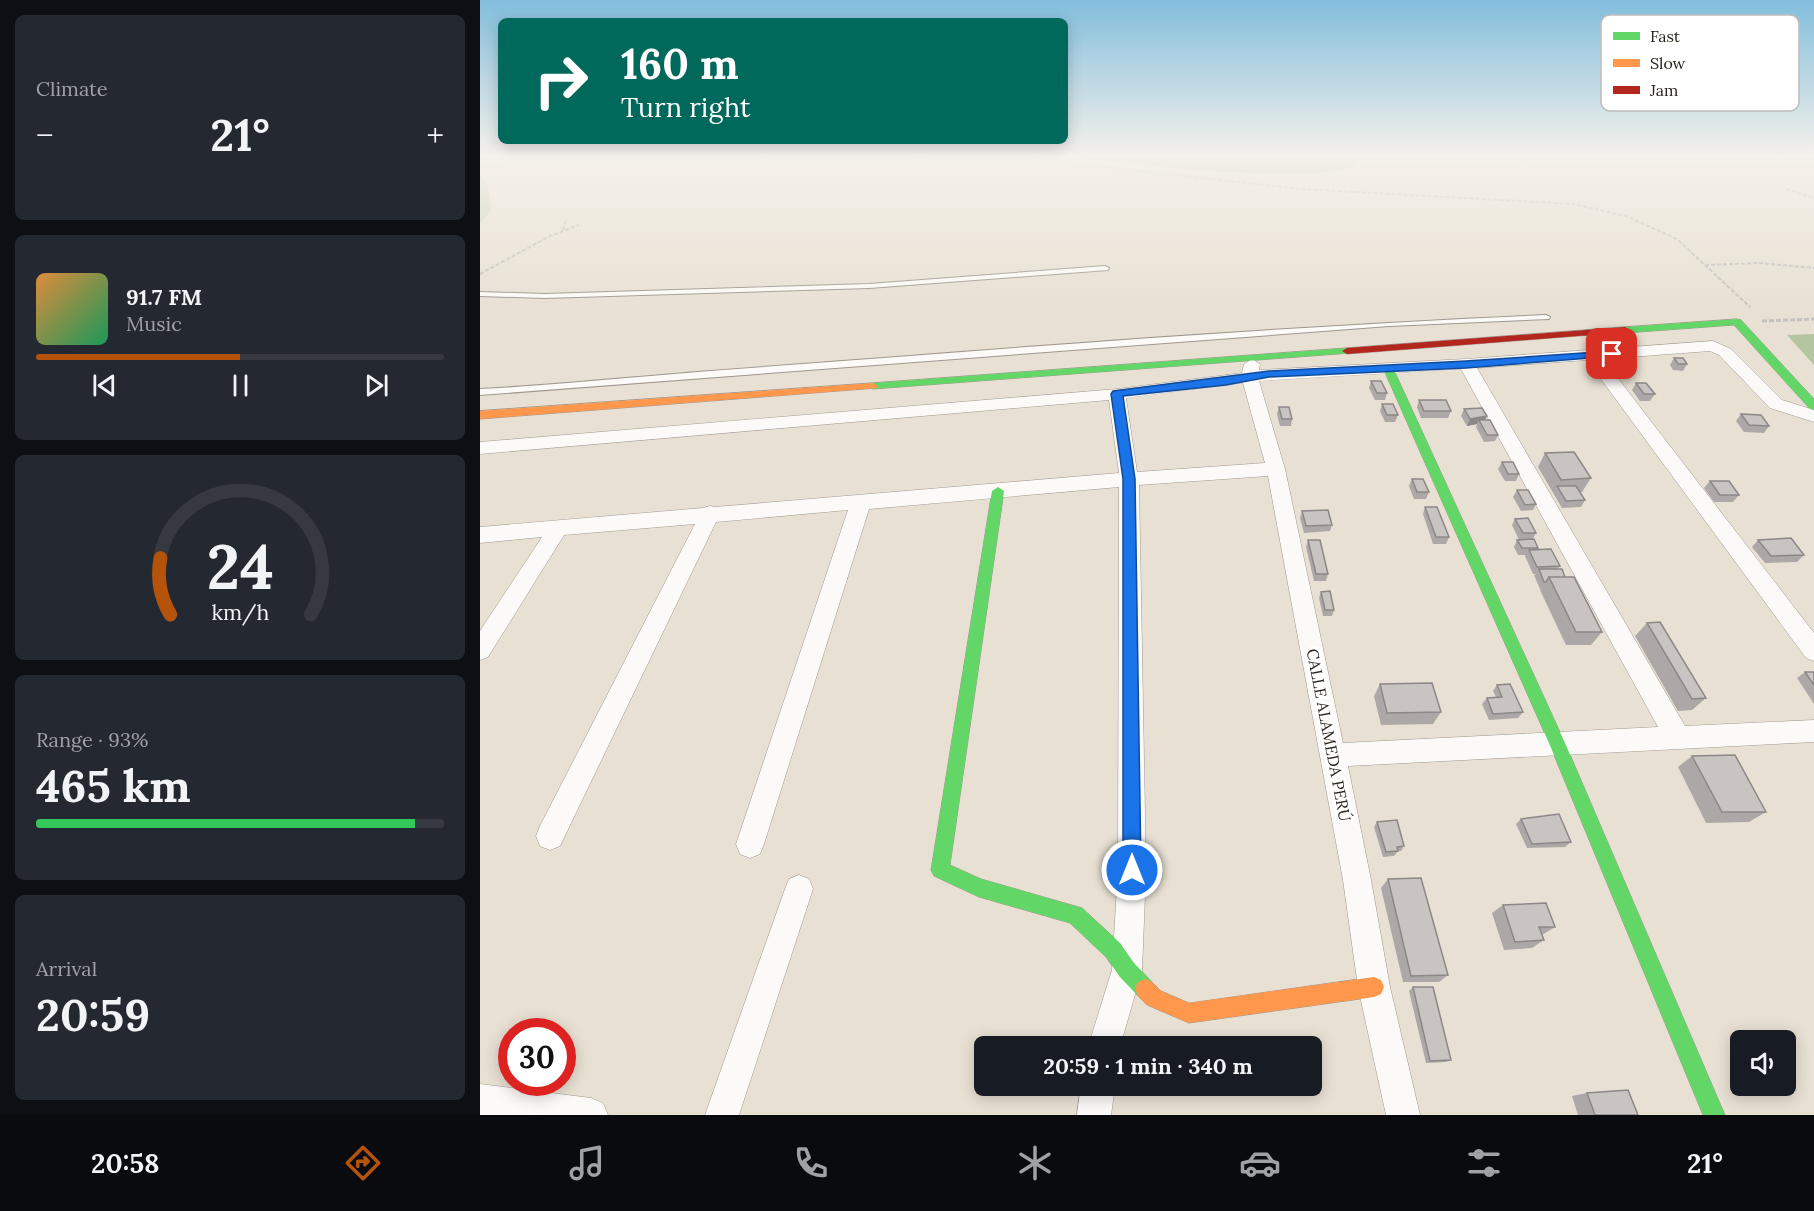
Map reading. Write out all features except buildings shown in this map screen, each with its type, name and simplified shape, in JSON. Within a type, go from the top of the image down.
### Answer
[{"type":"street","points":[[480,415],[1252,367],[1737,322],[1814,406]]},
{"type":"street","points":[[480,448],[1117,394],[1252,367],[1269,374],[1466,364],[1713,346],[1725,352],[1776,404],[1814,417]]},
{"type":"street","points":[[1592,356],[1814,651]]},
{"type":"street","points":[[1466,364],[1678,738]]},
{"type":"street","name":"CALLE ALAMEDA PERÚ","points":[[1252,367],[1276,469],[1357,880],[1374,987],[1403,1115]]},
{"type":"street","points":[[1388,368],[1557,743],[1714,1115]]},
{"type":"street","points":[[1107,1036],[1127,970],[1132,870],[1129,479],[1117,394]]},
{"type":"street","points":[[480,535],[710,513],[1276,469]]},
{"type":"street","points":[[998,491],[940,870],[979,888],[1075,915],[1113,950],[1127,970],[1154,998],[1189,1013],[1374,987]]},
{"type":"street","points":[[750,844],[861,502]]},
{"type":"street","points":[[550,837],[710,513]]},
{"type":"street","points":[[480,650],[560,527]]},
{"type":"street","points":[[1333,755],[1814,731]]},
{"type":"street","points":[[722,1115],[800,889]]},
{"type":"street","points":[[1094,1115],[1097,1096]]},
{"type":"street","points":[[480,1101],[591,1115]]},
{"type":"lane","points":[[480,294],[544,296],[869,286],[1105,268]]},
{"type":"lane","points":[[480,392],[1389,324],[1546,317]]},
{"type":"path","points":[[1586,207],[1626,216],[1654,226],[1677,239],[1765,321]]},
{"type":"path","points":[[562,231],[566,220]]},
{"type":"path","points":[[480,274],[562,231],[579,225]]},
{"type":"path","points":[[1705,265],[1759,263],[1814,268]]},
{"type":"path","points":[[1737,322],[1814,319]]},
{"type":"green space","points":[[480,207],[491,207],[491,211],[480,223]]},
{"type":"green space","points":[[1814,334],[1814,365],[1787,335]]},
{"type":"traffic: fast","points":[[1625,330],[1737,322],[1814,406]]},
{"type":"traffic: fast","points":[[873,386],[1347,351]]},
{"type":"traffic: fast","points":[[1388,368],[1557,743],[1714,1115]]},
{"type":"traffic: fast","points":[[998,491],[940,870],[979,888],[1075,915],[1113,950],[1127,970],[1145,989]]},
{"type":"traffic: slow","points":[[480,415],[873,386]]},
{"type":"traffic: slow","points":[[1145,989],[1154,998],[1189,1013],[1374,987]]},
{"type":"traffic: jam","points":[[1347,351],[1625,330]]},
{"type":"route","points":[[1132,870],[1129,479],[1117,394],[1269,374],[1612,354]]}]
